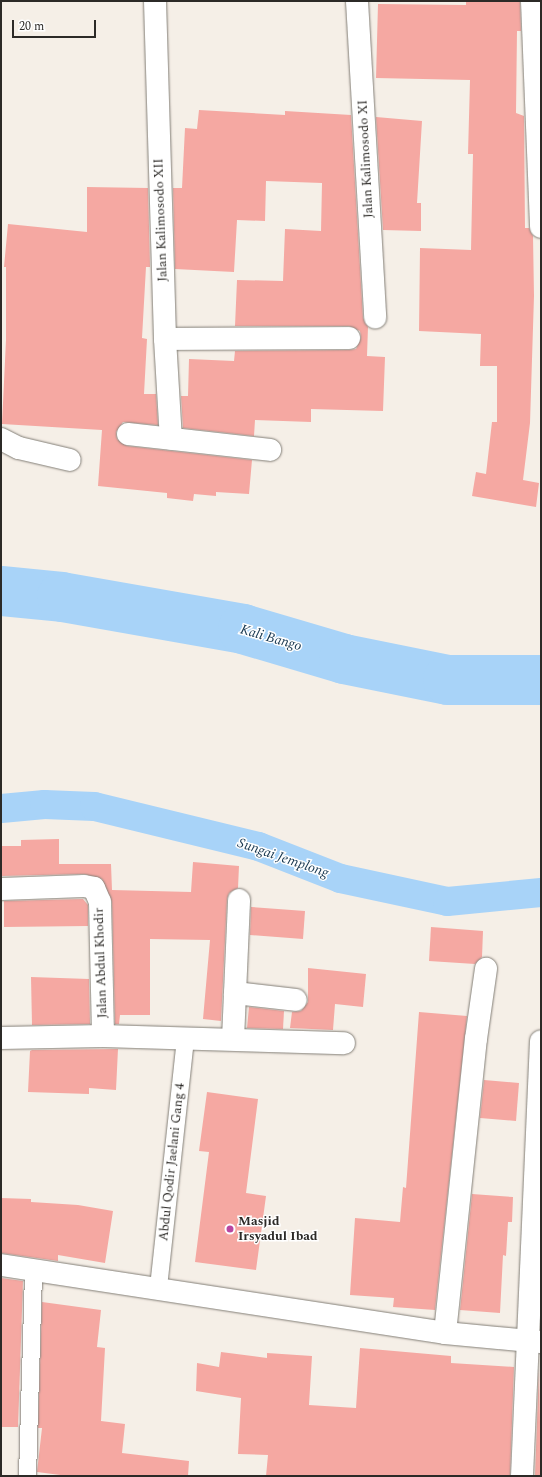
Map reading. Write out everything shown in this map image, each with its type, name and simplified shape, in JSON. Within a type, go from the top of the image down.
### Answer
[{"type":"street","name":"Jalan Kalimosodo XII","points":[[155,1],[165,339],[171,439]]},
{"type":"street","name":"Jalan Kalimosodo XI","points":[[357,1],[375,317]]},
{"type":"street","points":[[532,1],[541,227]]},
{"type":"street","points":[[165,339],[348,338]]},
{"type":"street","points":[[128,434],[270,450]]},
{"type":"street","points":[[1,440],[19,448],[70,460]]},
{"type":"street","name":"Jalan Abdul Khodir","points":[[1,889],[84,886],[94,888],[100,902],[103,1036]]},
{"type":"street","points":[[233,1039],[239,900]]},
{"type":"street","points":[[445,1333],[476,1039],[486,969]]},
{"type":"street","points":[[235,993],[296,1000]]},
{"type":"street","name":"Jalan Abdul Khodir","points":[[1,1038],[103,1036],[185,1037],[344,1043]]},
{"type":"street","points":[[522,1476],[534,1341],[541,1041]]},
{"type":"street","points":[[1,1265],[158,1287],[445,1333],[534,1341]]},
{"type":"lane","name":"Abdul Qodir Jaelani Gang 4","points":[[158,1287],[185,1037]]},
{"type":"lane","points":[[28,1476],[33,1269]]},
{"type":"building","points":[[466,1],[520,1],[521,31],[517,31],[516,113],[524,116],[525,228],[529,228],[533,236],[534,296],[530,423],[523,480],[539,483],[536,507],[472,496],[476,472],[486,474],[492,422],[497,422],[497,366],[480,366],[481,334],[419,331],[420,248],[471,250],[473,154],[468,154],[470,80],[376,78],[378,4],[466,5]]},
{"type":"building","points":[[199,110],[285,115],[285,111],[351,115],[363,318],[368,327],[367,356],[385,357],[383,411],[311,409],[311,422],[255,420],[254,436],[183,428],[181,396],[188,396],[189,359],[234,361],[235,351],[349,350],[356,349],[361,338],[360,331],[349,326],[235,326],[237,280],[283,281],[285,229],[321,231],[322,183],[266,181],[265,221],[237,220],[234,272],[175,269],[173,188],[182,188],[185,128],[197,129]]},
{"type":"building","points":[[376,117],[422,121],[417,203],[421,203],[421,231],[383,230]]},
{"type":"building","points":[[87,187],[148,188],[150,267],[146,267],[142,338],[147,339],[144,394],[156,394],[158,425],[123,422],[116,432],[117,439],[127,446],[252,460],[249,494],[216,492],[216,496],[194,494],[193,501],[167,498],[167,493],[98,486],[102,430],[2,424],[6,340],[6,267],[4,267],[8,224],[87,232]]},
{"type":"building","points":[[59,839],[59,864],[111,864],[112,890],[191,892],[193,862],[239,866],[238,888],[229,893],[227,899],[221,1021],[203,1019],[210,940],[150,939],[150,1015],[120,1015],[119,1024],[115,1024],[112,902],[102,879],[84,874],[1,876],[1,846],[21,846],[21,840]]},
{"type":"building","points":[[83,899],[88,905],[88,926],[4,927],[4,901]]},
{"type":"building","points":[[251,907],[305,911],[303,939],[250,935]]},
{"type":"building","points":[[431,927],[483,931],[482,957],[475,964],[429,961]]},
{"type":"building","points":[[308,968],[366,974],[363,1007],[335,1004],[333,1030],[290,1028],[292,1012],[301,1011],[308,1002]]},
{"type":"building","points":[[31,977],[89,979],[90,1024],[32,1025]]},
{"type":"building","points":[[249,1007],[284,1011],[283,1029],[247,1028]]},
{"type":"building","points":[[419,1012],[467,1016],[435,1310],[393,1307],[394,1298],[350,1295],[355,1218],[400,1222],[403,1187],[406,1188]]},
{"type":"building","points":[[118,1049],[116,1090],[89,1088],[89,1094],[28,1092],[30,1051],[32,1050]]},
{"type":"building","points":[[484,1080],[519,1083],[516,1121],[480,1118]]},
{"type":"building","points":[[207,1092],[258,1099],[246,1193],[266,1196],[256,1270],[195,1262],[209,1152],[199,1151]]},
{"type":"building","points":[[472,1194],[513,1197],[512,1222],[508,1222],[506,1256],[503,1255],[500,1313],[460,1310]]},
{"type":"building","points":[[1,1198],[31,1199],[31,1202],[78,1205],[113,1211],[105,1263],[58,1255],[58,1261],[1,1253]]},
{"type":"building","points":[[1,1278],[23,1281],[18,1427],[1,1427]]},
{"type":"building","points":[[42,1302],[101,1310],[97,1347],[105,1348],[101,1421],[125,1424],[122,1453],[189,1461],[188,1476],[68,1476],[37,1472],[42,1428],[38,1428]]},
{"type":"building","points":[[360,1348],[451,1356],[451,1363],[514,1367],[510,1476],[266,1476],[268,1455],[238,1454],[241,1398],[196,1391],[197,1363],[219,1367],[221,1352],[267,1358],[267,1353],[312,1356],[309,1405],[356,1408]]},
{"type":"building","points":[[539,1368],[541,1476],[535,1476]]},
{"type":"waterway","name":"Kali Bango","points":[[1,591],[62,597],[243,629],[344,659],[448,680],[541,680]]},
{"type":"waterway","name":"Sungai Jemplong","points":[[1,808],[44,804],[94,806],[258,846],[340,878],[447,901],[541,892]]},
{"type":"place","name":"Masjid Irsyadul Ibad","points":[[230,1229]]}]
